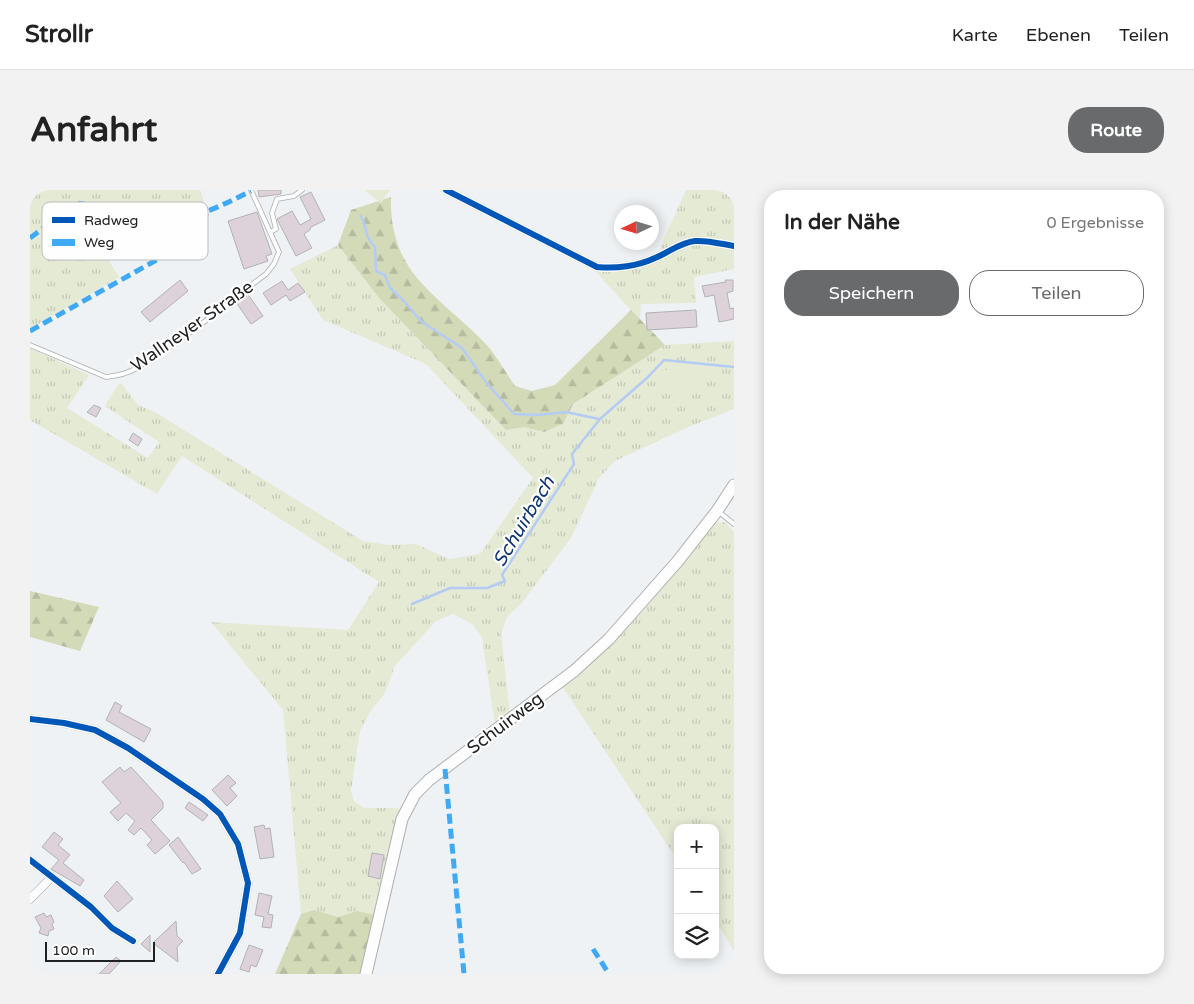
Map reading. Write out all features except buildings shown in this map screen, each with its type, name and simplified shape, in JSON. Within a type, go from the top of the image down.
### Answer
[{"type":"main road","name":"Schuirweg","points":[[366,974],[395,842],[402,819],[416,794],[429,780],[574,671],[609,639],[677,562],[717,511],[734,485]]},
{"type":"street","points":[[446,190],[597,267],[618,267],[654,259],[688,242],[697,241],[734,246]]},
{"type":"street","points":[[30,719],[64,723],[95,730],[128,748],[203,799],[220,814],[238,844],[248,883],[240,933],[218,974]]},
{"type":"street","points":[[30,860],[91,907],[112,928],[133,942]]},
{"type":"street","points":[[30,900],[52,877]]},
{"type":"lane","name":"Wallneyer Straße","points":[[30,345],[106,377],[119,376],[135,369],[266,274],[274,264],[279,252],[251,190]]},
{"type":"lane","points":[[270,232],[276,229],[272,213],[277,199],[294,196],[302,190]]},
{"type":"lane","points":[[717,511],[734,524]]},
{"type":"green space","points":[[30,190],[200,190],[204,202],[42,202],[42,260],[108,260],[119,277],[30,329]]},
{"type":"green space","points":[[364,190],[390,190],[381,203]]},
{"type":"green space","points":[[686,190],[734,190],[734,269],[694,277],[696,303],[641,304],[640,320],[596,272],[623,269],[656,261]]},
{"type":"green space","points":[[391,197],[392,223],[398,245],[407,264],[433,295],[488,347],[515,386],[532,391],[555,385],[631,310],[665,345],[573,404],[563,424],[544,432],[524,427],[506,430],[379,298],[338,245],[351,210]]},
{"type":"green space","points":[[338,245],[379,298],[506,430],[524,427],[544,432],[563,424],[573,404],[665,345],[734,341],[734,409],[686,428],[615,461],[599,478],[571,538],[521,604],[507,617],[501,633],[510,714],[495,725],[482,637],[472,624],[453,614],[436,621],[395,666],[385,693],[370,712],[360,731],[351,791],[354,801],[364,808],[399,808],[374,915],[357,911],[338,917],[314,910],[301,914],[283,710],[211,622],[348,630],[379,582],[182,456],[157,494],[30,420],[30,348],[89,375],[67,408],[148,458],[159,442],[105,406],[117,386],[121,383],[138,405],[155,412],[363,541],[389,545],[416,544],[449,559],[480,554],[533,478],[426,364],[323,320],[290,269]]},
{"type":"green space","points":[[704,366],[707,389],[661,394],[658,371]]},
{"type":"green space","points":[[725,522],[734,532],[734,951],[719,927],[719,824],[674,824],[674,855],[562,686],[602,653],[644,610],[715,523]]},
{"type":"green space","points":[[30,591],[99,607],[80,651],[30,637]]},
{"type":"green space","points":[[314,910],[338,917],[357,911],[379,916],[361,974],[275,974],[301,914]]},
{"type":"waterway","name":"Schuirbach","points":[[361,216],[367,235],[375,247],[376,271],[385,275],[390,288],[422,322],[462,348],[485,381],[514,414],[538,415],[566,412],[599,419]]},
{"type":"waterway","name":"Schuirbach","points":[[412,604],[450,588],[487,588],[505,581],[502,575],[574,464],[572,454],[600,419],[648,377],[664,360],[734,367]]},
{"type":"marked path","points":[[208,211],[251,191]]},
{"type":"marked path","points":[[30,238],[42,229]]},
{"type":"marked path","points":[[30,331],[157,260]]},
{"type":"marked path","points":[[445,769],[464,974]]},
{"type":"marked path","points":[[593,949],[609,974]]},
{"type":"cycle path","points":[[446,190],[597,267],[634,265],[660,256],[685,243],[695,241],[734,246]]},
{"type":"cycle path","points":[[30,719],[64,723],[95,730],[128,748],[203,799],[220,814],[238,844],[248,883],[240,933],[218,974]]},
{"type":"cycle path","points":[[30,860],[91,907],[112,928],[133,941]]}]
